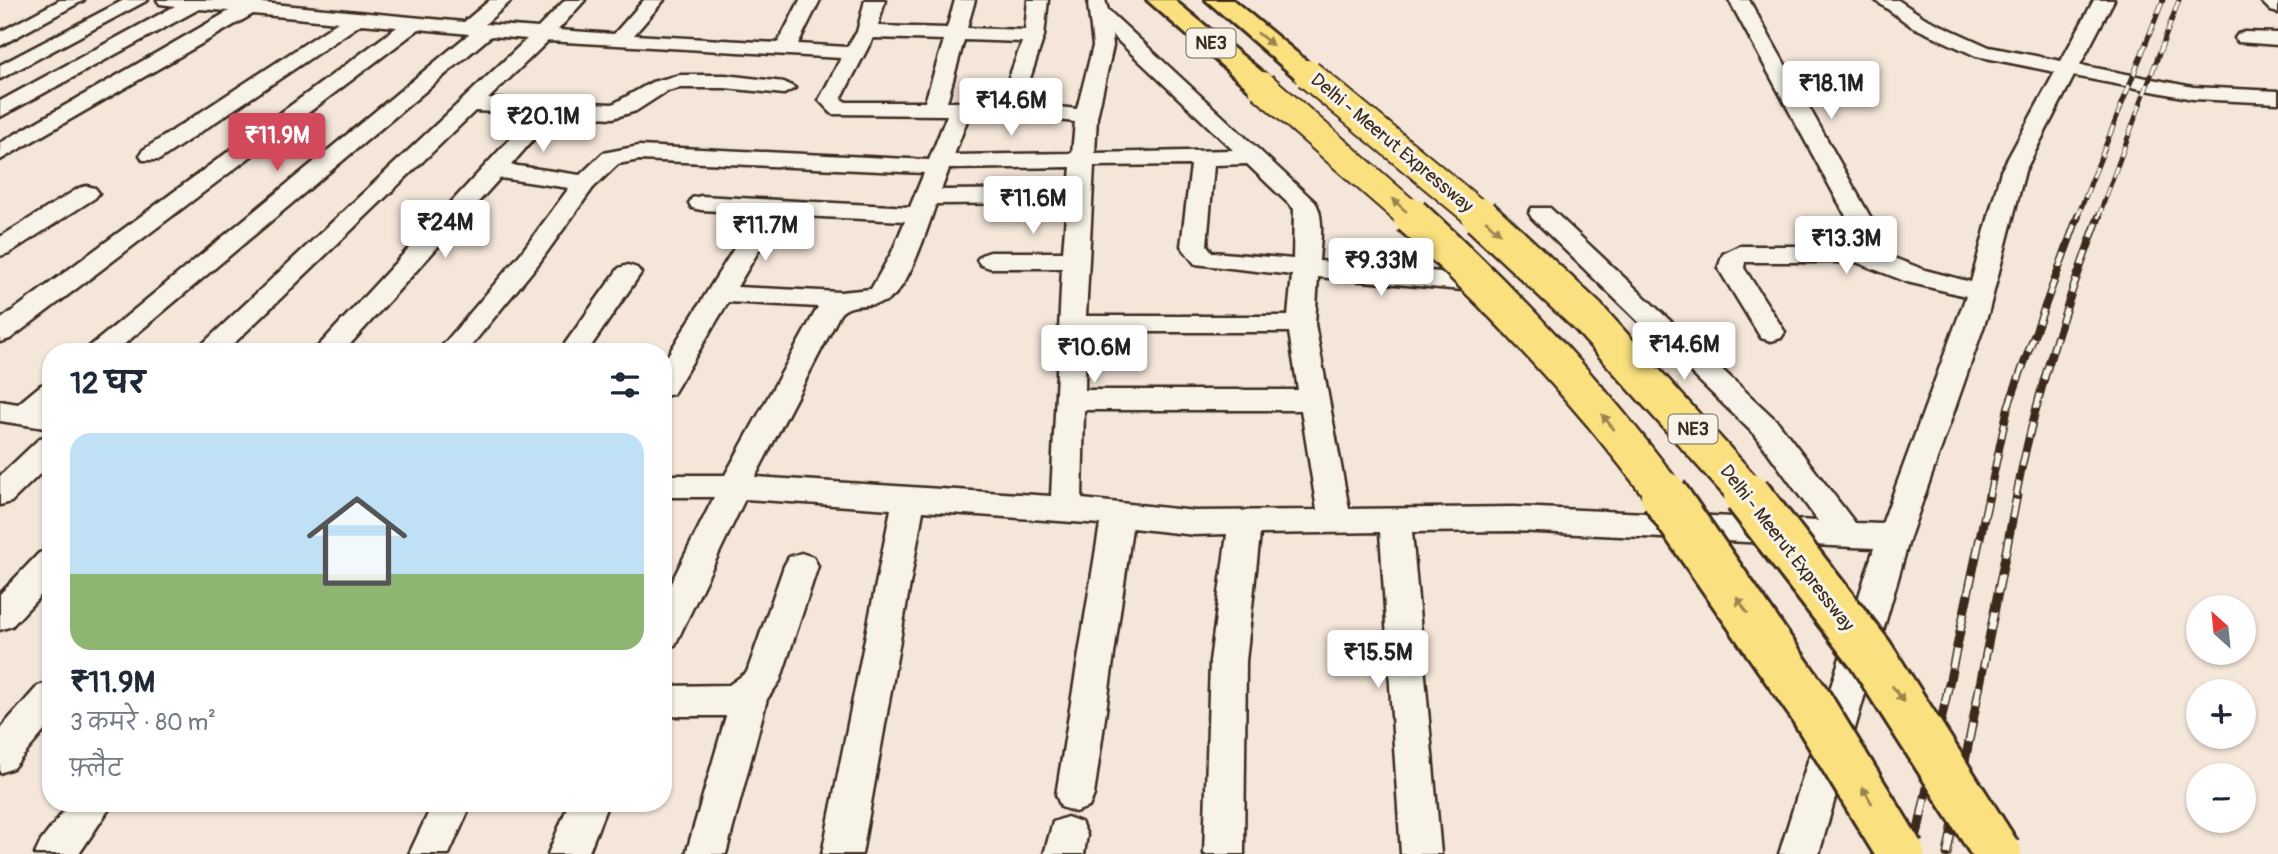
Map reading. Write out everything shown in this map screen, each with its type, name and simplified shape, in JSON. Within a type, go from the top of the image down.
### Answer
[{"type":"highway","name":"Delhi - Meerut Expressway","points":[[1159,0],[1262,86],[1449,250],[1548,349],[1649,472],[1746,610],[1857,777],[1901,854]]},
{"type":"highway","name":"Delhi - Meerut Expressway","points":[[1220,2],[1490,225],[1586,315],[1694,429],[1811,576],[1906,705],[1998,854]]},
{"type":"street","points":[[0,40],[74,0]]},
{"type":"street","points":[[0,73],[138,0]]},
{"type":"street","points":[[167,0],[256,4],[317,14],[618,41],[854,53]]},
{"type":"street","points":[[317,14],[339,0]]},
{"type":"street","points":[[0,333],[404,22],[421,0]]},
{"type":"street","points":[[108,343],[478,28],[502,0]]},
{"type":"street","points":[[217,343],[545,33],[575,0]]},
{"type":"street","points":[[618,41],[654,0]]},
{"type":"street","points":[[785,49],[810,0]]},
{"type":"street","points":[[875,0],[867,32],[830,100],[840,109],[1009,108],[1086,117]]},
{"type":"street","points":[[934,109],[965,0]]},
{"type":"street","points":[[1009,108],[1034,36],[1038,0]]},
{"type":"street","points":[[1739,0],[1860,220],[1863,237],[1859,254]]},
{"type":"street","points":[[1885,0],[1919,22],[1983,52],[2069,71],[2193,93],[2278,97]]},
{"type":"street","points":[[1799,854],[1894,537],[1981,292],[2013,171],[2069,71],[2104,0]]},
{"type":"street","points":[[2270,0],[2278,7]]},
{"type":"street","points":[[0,110],[181,1]]},
{"type":"street","points":[[0,153],[256,4]]},
{"type":"street","points":[[1066,509],[1075,260],[1086,117],[1103,46],[1098,7]]},
{"type":"street","points":[[1098,7],[1306,207],[1309,224],[1301,324],[1335,521]]},
{"type":"street","points":[[151,155],[357,18]]},
{"type":"street","points":[[867,32],[1034,36]]},
{"type":"street","points":[[2245,38],[2278,39]]},
{"type":"street","points":[[467,104],[613,111],[631,107],[655,89],[677,82],[784,88]]},
{"type":"street","points":[[719,294],[841,300],[885,293],[961,108]]},
{"type":"street","points":[[335,343],[527,134]]},
{"type":"street","points":[[459,343],[530,258],[585,183],[611,159],[639,153],[939,165],[1083,158],[1256,157]]},
{"type":"street","points":[[1203,157],[1194,246],[1196,253],[1204,259],[1462,282]]},
{"type":"street","points":[[495,170],[585,183]]},
{"type":"street","points":[[0,248],[87,192]]},
{"type":"street","points":[[701,203],[772,207],[923,206],[1081,196]]},
{"type":"street","points":[[672,372],[772,207]]},
{"type":"street","points":[[1541,213],[1768,429],[1846,535]]},
{"type":"street","points":[[1772,332],[1731,268],[1732,259],[1739,254],[1859,254],[1916,276],[1981,292]]},
{"type":"street","points":[[990,260],[1075,260]]},
{"type":"street","points":[[579,343],[628,272]]},
{"type":"street","points":[[672,616],[734,488],[817,329],[833,305],[841,300]]},
{"type":"street","points":[[1074,324],[1301,324]]},
{"type":"street","points":[[25,415],[42,400]]},
{"type":"street","points":[[1068,400],[1313,400]]},
{"type":"street","points":[[0,494],[42,453]]},
{"type":"street","points":[[672,486],[1066,509],[1195,523],[1514,519],[1894,537]]},
{"type":"street","points":[[842,854],[909,500]]},
{"type":"street","points":[[1075,795],[1118,515]]},
{"type":"street","points":[[1395,520],[1421,854]]},
{"type":"street","points":[[1224,854],[1228,661],[1245,523]]},
{"type":"street","points":[[706,854],[750,695],[762,681],[802,566]]},
{"type":"street","points":[[0,616],[42,572]]},
{"type":"street","points":[[672,701],[732,701],[750,695]]},
{"type":"street","points":[[0,756],[42,707]]},
{"type":"street","points":[[55,854],[87,812]]},
{"type":"street","points":[[429,854],[449,812]]},
{"type":"street","points":[[568,854],[585,812]]},
{"type":"railway","points":[[2077,218],[2163,0]]},
{"type":"railway","points":[[2098,218],[2179,0]]},
{"type":"railway","points":[[1989,496],[2008,407],[2078,216]]},
{"type":"railway","points":[[2016,496],[2032,424],[2052,354],[2099,216]]},
{"type":"railway","points":[[1913,854],[1989,495]]},
{"type":"railway","points":[[1947,854],[2017,495]]}]
